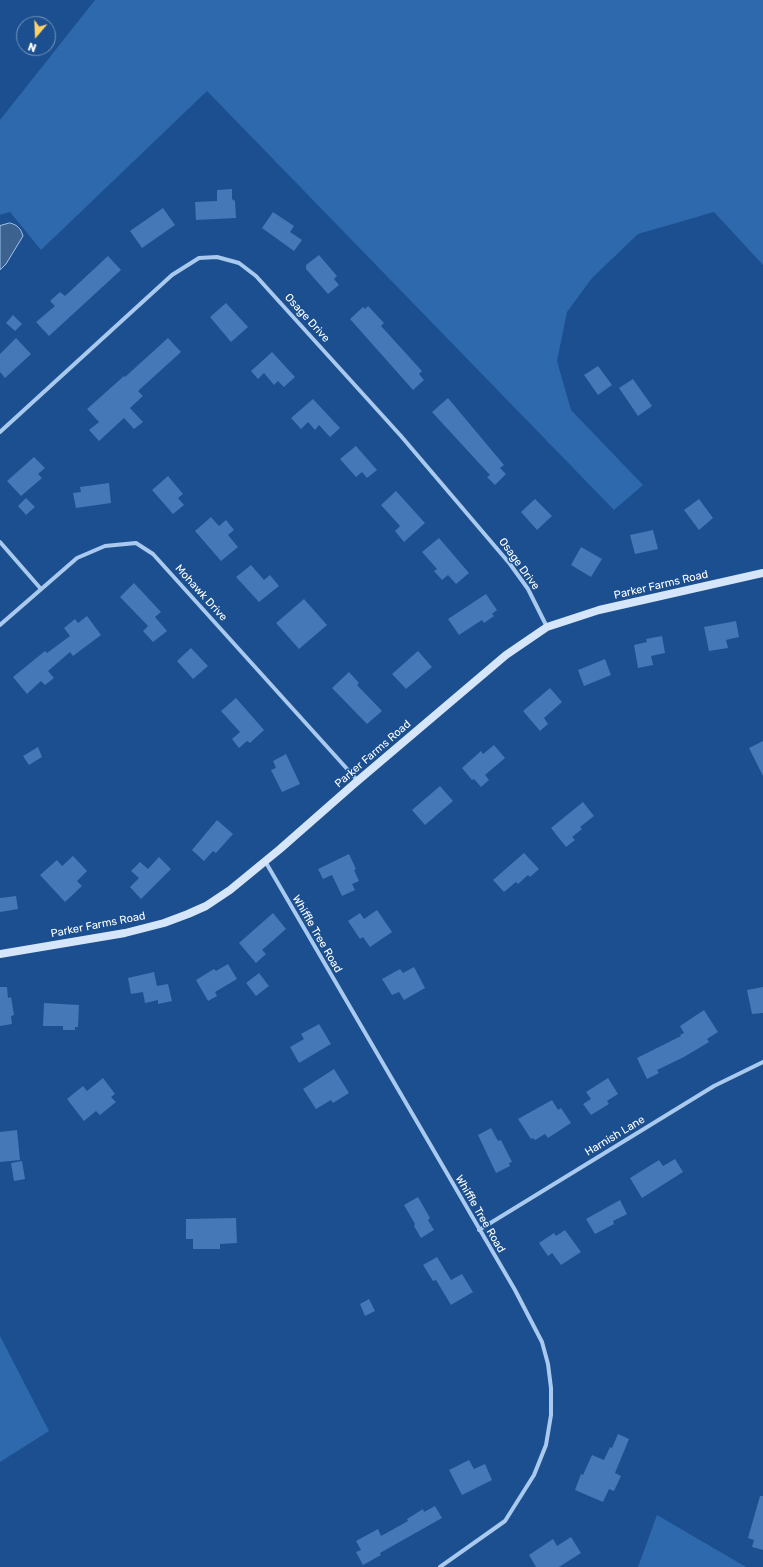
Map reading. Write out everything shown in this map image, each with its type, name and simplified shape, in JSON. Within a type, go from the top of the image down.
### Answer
[{"type":"street","name":"Osage Drive","points":[[0,432],[172,275],[199,258],[217,257],[239,263],[256,276],[385,418],[505,558],[528,589],[547,627]]},
{"type":"street","points":[[0,542],[41,589]]},
{"type":"street","name":"Mohawk Drive","points":[[0,625],[77,558],[105,546],[136,543],[153,554],[358,781]]},
{"type":"street","name":"Parker Farms Road","points":[[0,954],[125,933],[164,923],[206,906],[230,890],[265,862],[506,655],[547,627],[599,610],[763,574]]},
{"type":"street","name":"Whiffle Tree Road","points":[[265,862],[515,1290],[542,1342],[548,1364],[551,1388],[551,1415],[546,1445],[534,1475],[505,1521],[440,1567]]},
{"type":"street","name":"Harnish Lane","points":[[479,1230],[714,1086],[763,1062]]},
{"type":"shaded area","points":[[95,0],[763,0],[763,265],[714,212],[638,234],[592,278],[567,312],[557,361],[571,410],[643,485],[614,510],[207,91],[41,250],[10,212],[0,215],[0,120],[51,56],[56,56],[56,49]]},
{"type":"shaded area","points":[[10,223],[19,228],[23,236],[6,264],[0,270],[0,226]]},
{"type":"shaded area","points":[[0,1336],[49,1431],[0,1462]]},
{"type":"shaded area","points":[[657,1515],[746,1567],[638,1567]]},
{"type":"building","points":[[232,189],[232,199],[235,201],[236,218],[196,220],[195,202],[217,201],[217,190]]},
{"type":"building","points":[[163,208],[175,225],[142,248],[130,231]]},
{"type":"building","points":[[273,212],[294,226],[290,232],[302,240],[294,251],[262,228]]},
{"type":"building","points":[[319,255],[337,276],[334,279],[339,285],[328,294],[306,269],[306,265]]},
{"type":"building","points":[[108,256],[121,270],[49,336],[36,322],[55,306],[50,301],[60,292],[65,296]]},
{"type":"building","points":[[226,303],[248,327],[231,342],[210,317]]},
{"type":"building","points":[[368,306],[384,323],[381,326],[422,371],[419,374],[424,380],[413,390],[350,319],[363,307],[365,309]]},
{"type":"building","points":[[13,315],[22,324],[15,331],[6,323]]},
{"type":"building","points":[[16,338],[31,354],[5,378],[0,372],[0,354]]},
{"type":"building","points":[[168,338],[181,352],[138,391],[143,396],[130,408],[143,422],[134,429],[124,418],[99,441],[89,430],[99,422],[87,409]]},
{"type":"building","points":[[272,352],[295,377],[284,387],[278,381],[274,385],[264,373],[258,379],[251,371]]},
{"type":"building","points":[[598,366],[612,385],[598,395],[584,375]]},
{"type":"building","points":[[633,379],[652,406],[638,416],[619,388]]},
{"type":"building","points":[[448,398],[504,465],[500,468],[506,474],[495,485],[487,477],[490,475],[432,412]]},
{"type":"building","points":[[313,399],[340,428],[330,437],[319,425],[315,430],[308,422],[301,429],[291,418]]},
{"type":"building","points":[[356,446],[377,470],[367,478],[362,472],[356,477],[340,459]]},
{"type":"building","points":[[34,457],[45,468],[38,474],[42,478],[21,496],[7,481]]},
{"type":"building","points":[[168,476],[183,494],[178,498],[184,505],[173,514],[152,490]]},
{"type":"building","points":[[109,483],[111,503],[76,508],[73,493],[81,492],[80,487]]},
{"type":"building","points":[[396,491],[425,523],[404,542],[395,531],[400,526],[381,505]]},
{"type":"building","points":[[26,498],[35,507],[26,515],[18,506]]},
{"type":"building","points":[[535,499],[552,516],[537,530],[521,512]]},
{"type":"building","points":[[699,499],[713,518],[699,530],[684,510]]},
{"type":"building","points":[[211,517],[219,526],[226,520],[234,530],[228,535],[238,547],[221,561],[195,531]]},
{"type":"building","points":[[653,530],[658,549],[635,554],[630,535]]},
{"type":"building","points":[[439,538],[469,573],[456,584],[448,575],[442,580],[434,571],[437,569],[422,552]]},
{"type":"building","points":[[581,547],[602,559],[591,577],[571,565]]},
{"type":"building","points":[[251,565],[264,580],[270,575],[279,586],[259,602],[236,577]]},
{"type":"building","points":[[134,583],[161,612],[155,617],[167,631],[153,642],[143,631],[148,626],[120,597]]},
{"type":"building","points":[[486,594],[497,610],[492,614],[494,616],[484,623],[482,620],[459,635],[448,619]]},
{"type":"building","points":[[304,599],[327,625],[299,649],[276,623]]},
{"type":"building","points":[[87,616],[101,635],[73,656],[70,652],[48,671],[54,678],[45,685],[41,681],[27,694],[13,677],[45,651],[47,653],[70,636],[64,628],[75,619],[78,623]]},
{"type":"building","points":[[736,621],[739,637],[726,640],[728,648],[709,651],[704,627]]},
{"type":"building","points":[[662,636],[665,653],[651,656],[653,665],[638,668],[634,645],[647,642],[646,639]]},
{"type":"building","points":[[191,648],[208,666],[193,679],[177,661]]},
{"type":"building","points":[[418,651],[432,667],[406,689],[392,674]]},
{"type":"building","points":[[605,659],[611,675],[584,686],[578,670]]},
{"type":"building","points":[[349,672],[359,683],[357,685],[382,711],[367,724],[332,688]]},
{"type":"building","points":[[550,688],[562,702],[544,718],[548,724],[540,731],[523,711]]},
{"type":"building","points":[[236,698],[264,730],[250,743],[247,741],[239,748],[232,739],[240,732],[221,711]]},
{"type":"building","points":[[763,741],[763,776],[749,748]]},
{"type":"building","points":[[494,745],[505,758],[485,775],[489,780],[481,787],[474,779],[472,780],[462,768],[481,751],[483,754]]},
{"type":"building","points":[[38,747],[42,757],[29,765],[23,756]]},
{"type":"building","points":[[286,754],[300,784],[282,792],[271,770],[276,768],[273,761]]},
{"type":"building","points":[[440,786],[453,801],[425,825],[412,810]]},
{"type":"building","points":[[583,802],[594,816],[580,827],[582,829],[572,837],[575,840],[566,847],[551,828]]},
{"type":"building","points":[[217,820],[233,834],[216,853],[213,851],[204,861],[192,850]]},
{"type":"building","points":[[524,853],[539,869],[530,877],[528,875],[518,884],[516,882],[504,892],[493,880]]},
{"type":"building","points":[[349,854],[356,869],[354,870],[359,881],[352,884],[355,890],[342,896],[332,875],[323,879],[318,869]]},
{"type":"building","points":[[73,856],[87,871],[77,881],[82,886],[65,902],[40,875],[57,860],[62,866]]},
{"type":"building","points":[[159,857],[171,869],[141,899],[130,887],[139,878],[131,871],[140,862],[148,869]]},
{"type":"building","points":[[16,896],[18,909],[0,912],[0,898]]},
{"type":"building","points":[[377,910],[392,932],[370,947],[363,937],[360,939],[348,921],[360,913],[364,919]]},
{"type":"building","points":[[273,913],[286,929],[262,950],[266,954],[256,963],[239,943]]},
{"type":"building","points":[[228,964],[237,979],[215,992],[217,996],[208,1001],[196,980],[214,969],[216,971]]},
{"type":"building","points":[[414,967],[425,988],[404,1000],[399,992],[392,995],[382,979],[400,969],[403,973]]},
{"type":"building","points":[[154,972],[157,986],[168,984],[172,1001],[158,1004],[158,1000],[145,1003],[143,992],[131,994],[128,978]]},
{"type":"building","points":[[259,973],[269,986],[256,996],[246,983]]},
{"type":"building","points":[[0,987],[7,987],[8,998],[11,997],[14,1015],[11,1016],[12,1024],[0,1026]]},
{"type":"building","points":[[763,987],[763,1013],[752,1014],[747,990]]},
{"type":"building","points":[[44,1003],[79,1005],[78,1027],[75,1027],[75,1030],[63,1030],[63,1026],[43,1026]]},
{"type":"building","points":[[704,1010],[718,1032],[707,1039],[709,1042],[684,1057],[657,1070],[659,1073],[647,1079],[637,1058],[681,1036],[680,1035],[684,1033],[680,1026]]},
{"type":"building","points":[[319,1024],[331,1044],[299,1063],[290,1047],[304,1039],[301,1034]]},
{"type":"building","points":[[334,1069],[349,1093],[333,1103],[331,1100],[316,1109],[303,1089]]},
{"type":"building","points":[[103,1078],[115,1094],[111,1097],[116,1102],[100,1115],[96,1111],[84,1121],[67,1099],[83,1086],[87,1091]]},
{"type":"building","points":[[608,1078],[618,1094],[607,1101],[609,1104],[591,1115],[583,1104],[591,1099],[586,1092]]},
{"type":"building","points":[[552,1100],[558,1110],[561,1108],[571,1123],[548,1138],[545,1134],[535,1140],[533,1138],[531,1139],[518,1119]]},
{"type":"building","points":[[491,1128],[498,1141],[501,1140],[512,1162],[509,1163],[510,1166],[496,1173],[478,1135]]},
{"type":"building","points":[[17,1130],[20,1160],[0,1162],[0,1132]]},
{"type":"building","points":[[675,1159],[683,1172],[642,1198],[630,1178],[659,1160],[663,1166]]},
{"type":"building","points":[[22,1161],[25,1179],[14,1181],[11,1163]]},
{"type":"building","points":[[418,1197],[430,1218],[428,1220],[434,1230],[421,1238],[404,1205]]},
{"type":"building","points":[[620,1200],[627,1214],[613,1221],[614,1224],[595,1234],[586,1219]]},
{"type":"building","points":[[236,1218],[237,1243],[220,1244],[220,1249],[193,1249],[193,1239],[186,1239],[186,1219]]},
{"type":"building","points":[[565,1230],[581,1252],[561,1265],[552,1253],[548,1256],[539,1243],[554,1233],[556,1236]]},
{"type":"building","points":[[437,1257],[451,1280],[462,1274],[473,1292],[451,1305],[436,1280],[433,1281],[423,1265]]},
{"type":"building","points":[[369,1299],[375,1311],[365,1316],[360,1304]]},
{"type":"building","points":[[618,1434],[629,1439],[615,1473],[621,1476],[614,1491],[609,1489],[603,1502],[575,1490],[581,1474],[583,1475],[592,1455],[604,1460],[610,1447],[612,1448]]},
{"type":"building","points":[[469,1460],[474,1469],[485,1464],[492,1480],[462,1495],[449,1470]]},
{"type":"building","points":[[760,1496],[763,1496],[763,1550],[752,1547],[754,1540],[748,1538]]},
{"type":"building","points":[[435,1506],[442,1518],[380,1553],[381,1555],[363,1565],[356,1552],[361,1550],[356,1541],[378,1529],[381,1536],[408,1521],[407,1519],[423,1509],[424,1512]]},
{"type":"building","points":[[571,1537],[581,1553],[559,1567],[536,1567],[529,1555],[553,1539],[557,1546]]}]
